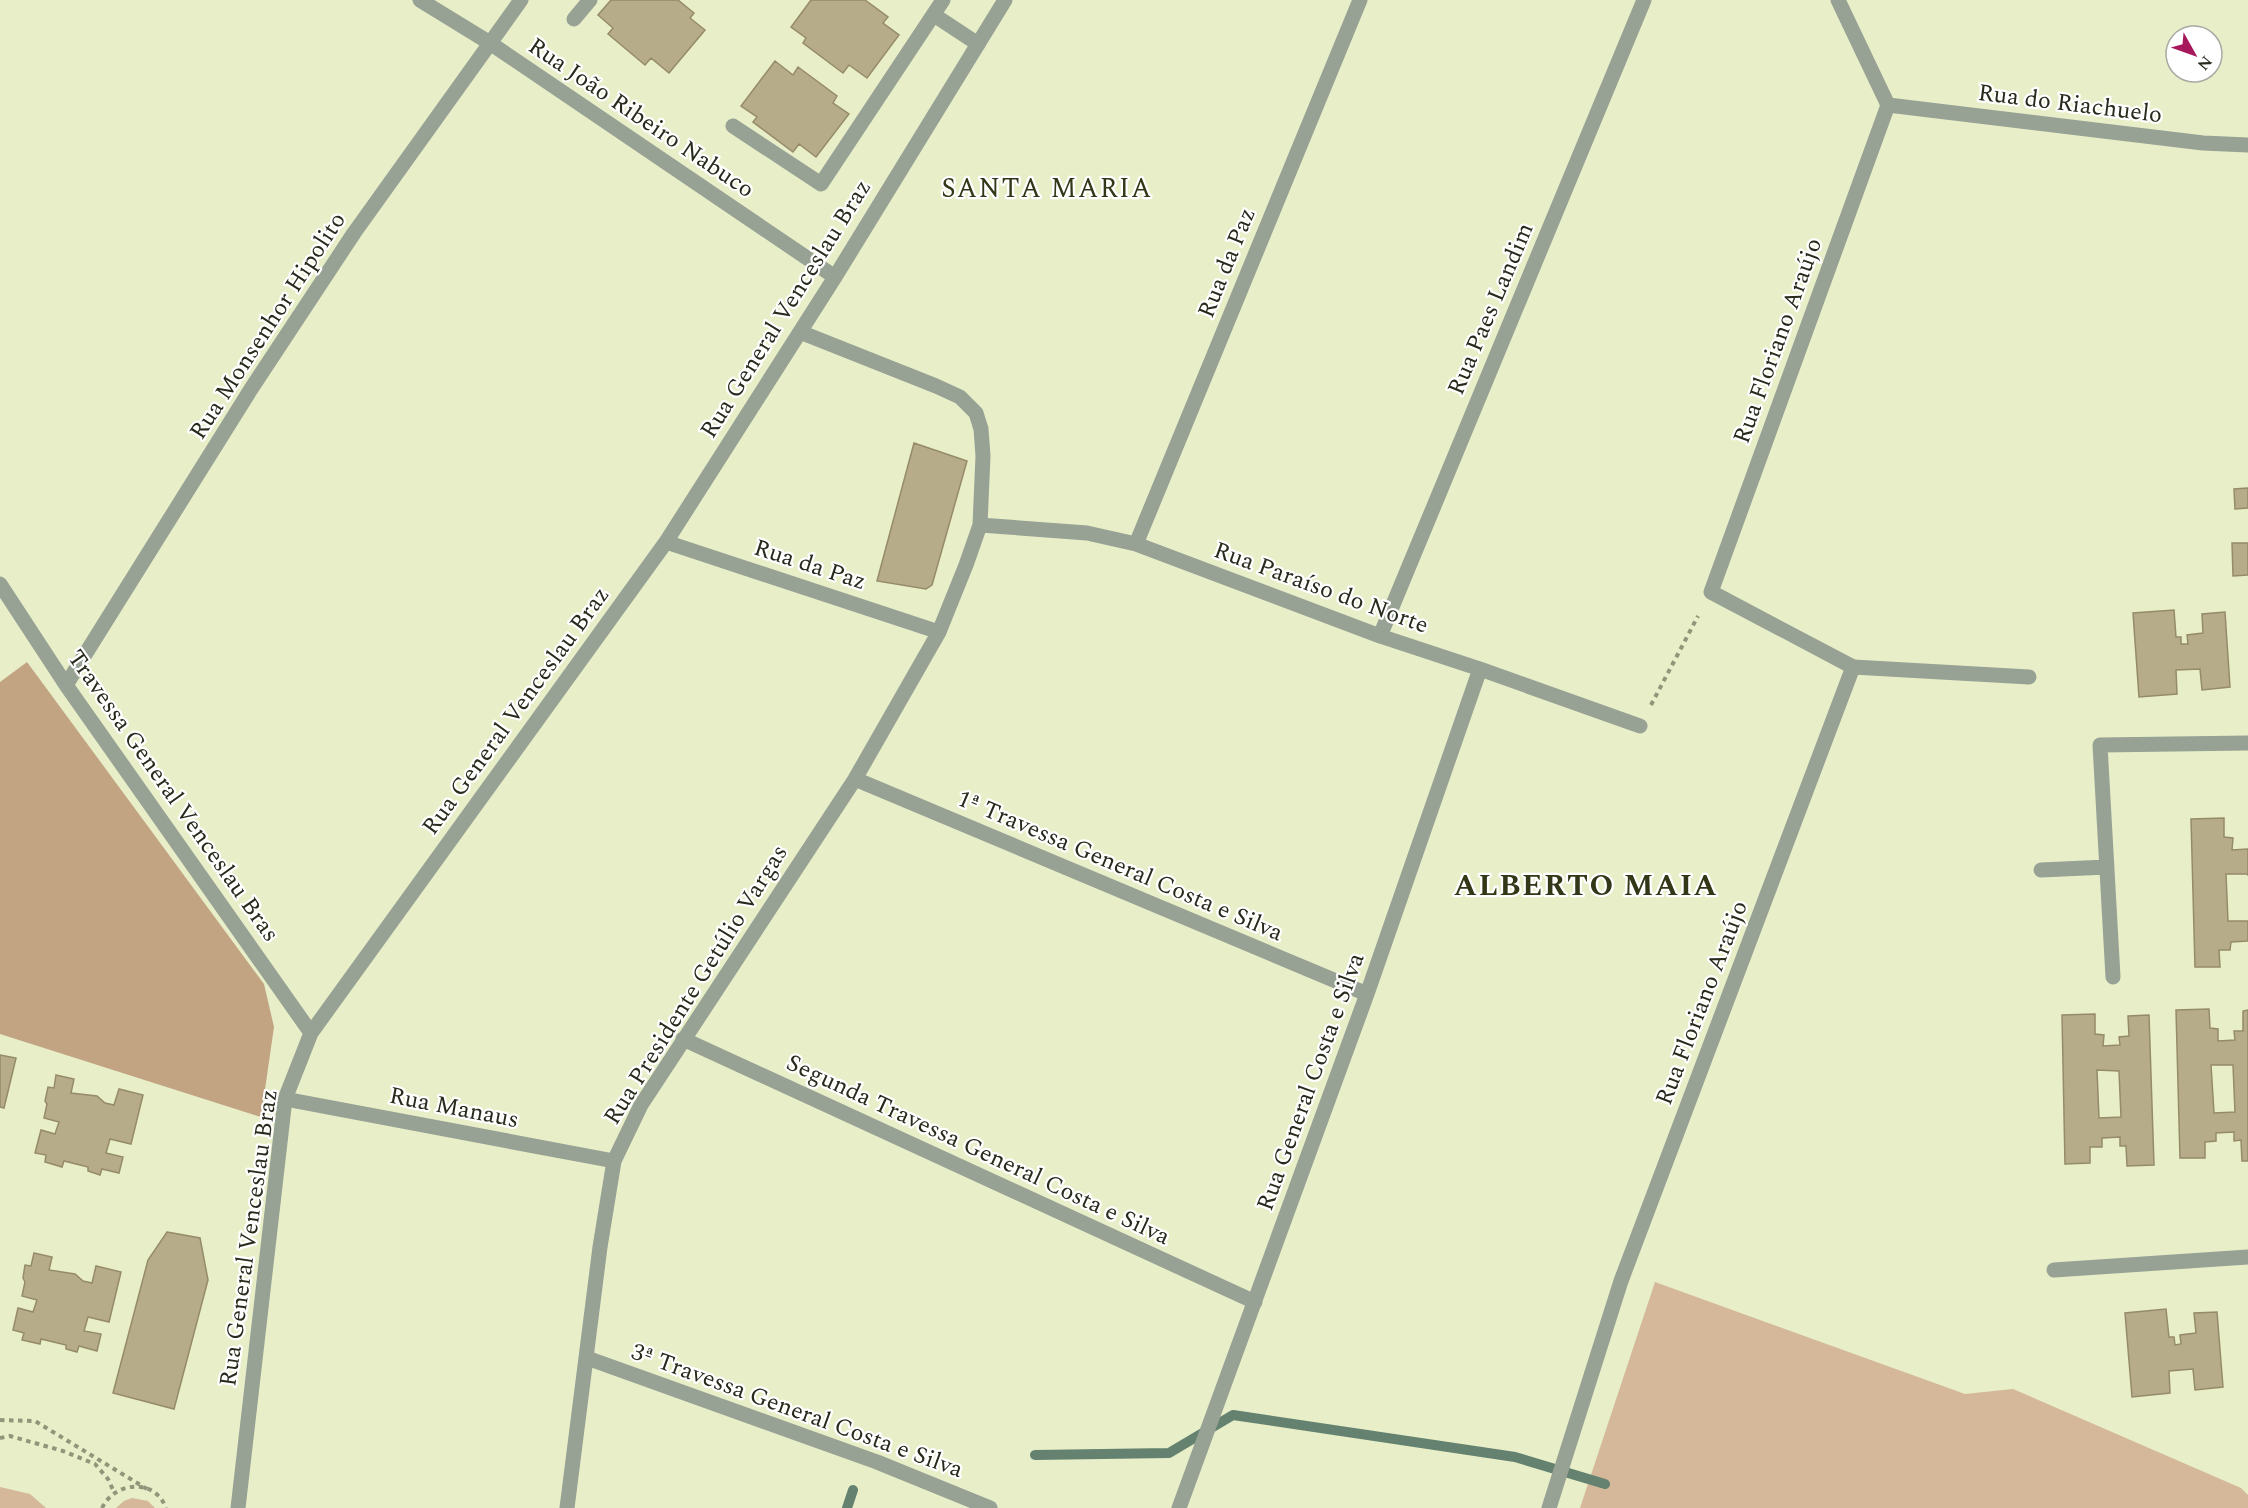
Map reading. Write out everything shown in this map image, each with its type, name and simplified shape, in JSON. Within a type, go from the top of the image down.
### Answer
[{"type":"street","name":"Rua João Ribeiro Nabuco","points":[[420,0],[490,43],[835,277]]},
{"type":"street","name":"Rua Monsenhor Hipolito","points":[[66,685],[251,389],[354,233],[521,0]]},
{"type":"street","points":[[574,19],[590,0]]},
{"type":"street","points":[[733,126],[821,184],[943,0]]},
{"type":"street","name":"Rua General Venceslau Braz","points":[[238,1508],[285,1099],[311,1033],[666,542],[835,277],[1005,0]]},
{"type":"street","name":"Rua da Paz","points":[[1136,544],[1360,0]]},
{"type":"street","name":"Rua Paes Landim","points":[[1380,636],[1644,0]]},
{"type":"street","points":[[1839,0],[1888,105]]},
{"type":"street","points":[[934,15],[978,44]]},
{"type":"street","name":"Rua do Riachuelo","points":[[1888,105],[2203,142],[2248,145]]},
{"type":"street","name":"Rua Floriano Araújo","points":[[1711,592],[1888,105]]},
{"type":"street","name":"Rua Presidente Getúlio Vargas","points":[[567,1508],[600,1247],[614,1161],[641,1105],[855,779],[939,632],[980,525],[982,456],[981,429],[976,413],[960,397],[800,332]]},
{"type":"street","name":"Rua Paraíso do Norte","points":[[980,525],[1087,533],[1136,544],[1380,636],[1640,726]]},
{"type":"street","name":"Rua da Paz","points":[[666,542],[939,632]]},
{"type":"street","name":"Travessa General Venceslau Bras","points":[[0,584],[66,685],[311,1033]]},
{"type":"street","points":[[1711,592],[1853,667],[2029,677]]},
{"type":"street","name":"Rua Floriano Araújo","points":[[1551,1501],[1621,1281],[1853,667]]},
{"type":"street","name":"Rua General Costa e Silva","points":[[1179,1508],[1367,994],[1480,669]]},
{"type":"street","points":[[2113,977],[2100,745],[2248,743]]},
{"type":"street","name":"1ª Travessa General Costa e Silva","points":[[855,779],[1367,994]]},
{"type":"street","points":[[2041,870],[2107,867]]},
{"type":"street","name":"Segunda Travessa General Costa e Silva","points":[[683,1039],[1255,1302]]},
{"type":"street","name":"Rua Manaus","points":[[285,1099],[614,1161]]},
{"type":"street","points":[[2054,1270],[2248,1257]]},
{"type":"street","name":"3ª Travessa General Costa e Silva","points":[[587,1358],[877,1462],[990,1508]]},
{"type":"path","points":[[1640,726],[1711,592]]},
{"type":"path","points":[[0,1420],[35,1421],[157,1494],[166,1508]]},
{"type":"path","points":[[0,1438],[10,1436],[63,1451],[95,1464],[108,1479],[114,1492]]},
{"type":"path","points":[[102,1508],[114,1492],[125,1487],[136,1486],[147,1489]]},
{"type":"shaded area","points":[[27,662],[264,984],[274,1027],[261,1117],[0,1034],[0,682]]},
{"type":"shaded area","points":[[1655,1282],[1965,1394],[2013,1389],[2241,1488],[2248,1495],[2248,1508],[1580,1508]]},
{"type":"shaded area","points":[[0,1487],[30,1494],[46,1508],[0,1508]]},
{"type":"shaded area","points":[[132,1498],[148,1501],[155,1508],[116,1508]]},
{"type":"building","points":[[611,0],[678,0],[694,13],[690,18],[705,30],[669,73],[651,58],[645,65],[608,34],[613,28],[598,15]]},
{"type":"building","points":[[811,0],[865,0],[888,17],[883,23],[899,35],[867,78],[849,65],[843,73],[803,43],[806,38],[791,27]]},
{"type":"building","points":[[775,61],[793,75],[798,67],[837,96],[833,103],[849,114],[816,157],[799,144],[793,152],[753,122],[757,117],[741,106]]},
{"type":"building","points":[[914,443],[967,461],[932,585],[926,589],[877,581]]},
{"type":"building","points":[[2248,488],[2248,508],[2235,509],[2234,489]]},
{"type":"building","points":[[2232,543],[2248,543],[2248,575],[2233,576]]},
{"type":"building","points":[[2174,610],[2176,637],[2181,637],[2181,644],[2188,644],[2187,635],[2203,633],[2202,614],[2225,612],[2230,687],[2202,690],[2200,669],[2176,670],[2177,694],[2139,697],[2133,613]]},
{"type":"building","points":[[2224,818],[2224,837],[2233,838],[2232,850],[2248,849],[2248,874],[2226,874],[2228,921],[2248,921],[2248,941],[2231,942],[2230,950],[2219,950],[2220,967],[2195,967],[2191,819]]},
{"type":"building","points":[[2209,1009],[2210,1028],[2218,1029],[2218,1041],[2235,1040],[2234,1031],[2243,1031],[2243,1011],[2248,1010],[2248,1161],[2242,1161],[2241,1140],[2234,1141],[2234,1132],[2216,1133],[2216,1141],[2205,1142],[2205,1158],[2180,1158],[2176,1010]],"holes":[[[2211,1065],[2233,1065],[2235,1112],[2214,1113]]]},
{"type":"building","points":[[2095,1014],[2095,1034],[2104,1035],[2103,1046],[2120,1045],[2119,1037],[2129,1036],[2128,1016],[2149,1015],[2154,1165],[2127,1166],[2126,1146],[2120,1146],[2120,1137],[2102,1138],[2102,1147],[2090,1147],[2090,1163],[2065,1164],[2062,1015]],"holes":[[[2097,1070],[2119,1071],[2121,1117],[2099,1118]]]},
{"type":"building","points":[[0,1055],[16,1058],[4,1108],[0,1107]]},
{"type":"building","points":[[56,1075],[74,1079],[71,1093],[97,1096],[105,1103],[114,1105],[119,1089],[143,1095],[131,1144],[110,1139],[106,1153],[123,1157],[119,1173],[102,1169],[100,1175],[88,1171],[88,1167],[64,1161],[62,1167],[45,1162],[46,1155],[35,1153],[41,1130],[55,1134],[59,1122],[44,1118],[48,1087],[54,1088]]},
{"type":"building","points":[[167,1232],[200,1238],[208,1280],[174,1409],[113,1393],[148,1260]]},
{"type":"building","points":[[34,1253],[52,1257],[49,1270],[75,1274],[83,1281],[92,1283],[96,1266],[121,1272],[109,1322],[88,1317],[84,1331],[101,1334],[97,1351],[79,1346],[77,1352],[66,1349],[66,1345],[41,1339],[40,1344],[22,1340],[24,1333],[13,1330],[18,1308],[33,1312],[37,1300],[22,1296],[25,1265],[31,1266]]},
{"type":"building","points":[[2166,1309],[2169,1337],[2174,1337],[2175,1345],[2181,1344],[2180,1335],[2196,1333],[2194,1313],[2217,1312],[2223,1387],[2195,1390],[2193,1369],[2169,1371],[2170,1393],[2132,1397],[2125,1313]]},
{"type":"waterway","points":[[1035,1455],[1169,1453],[1233,1415],[1515,1457],[1605,1484]]},
{"type":"waterway","points":[[847,1508],[853,1490]]},
{"type":"district","name":"SANTA MARIA","points":[[1047,189]]},
{"type":"district","name":"ALBERTO MAIA","points":[[1586,886]]}]
